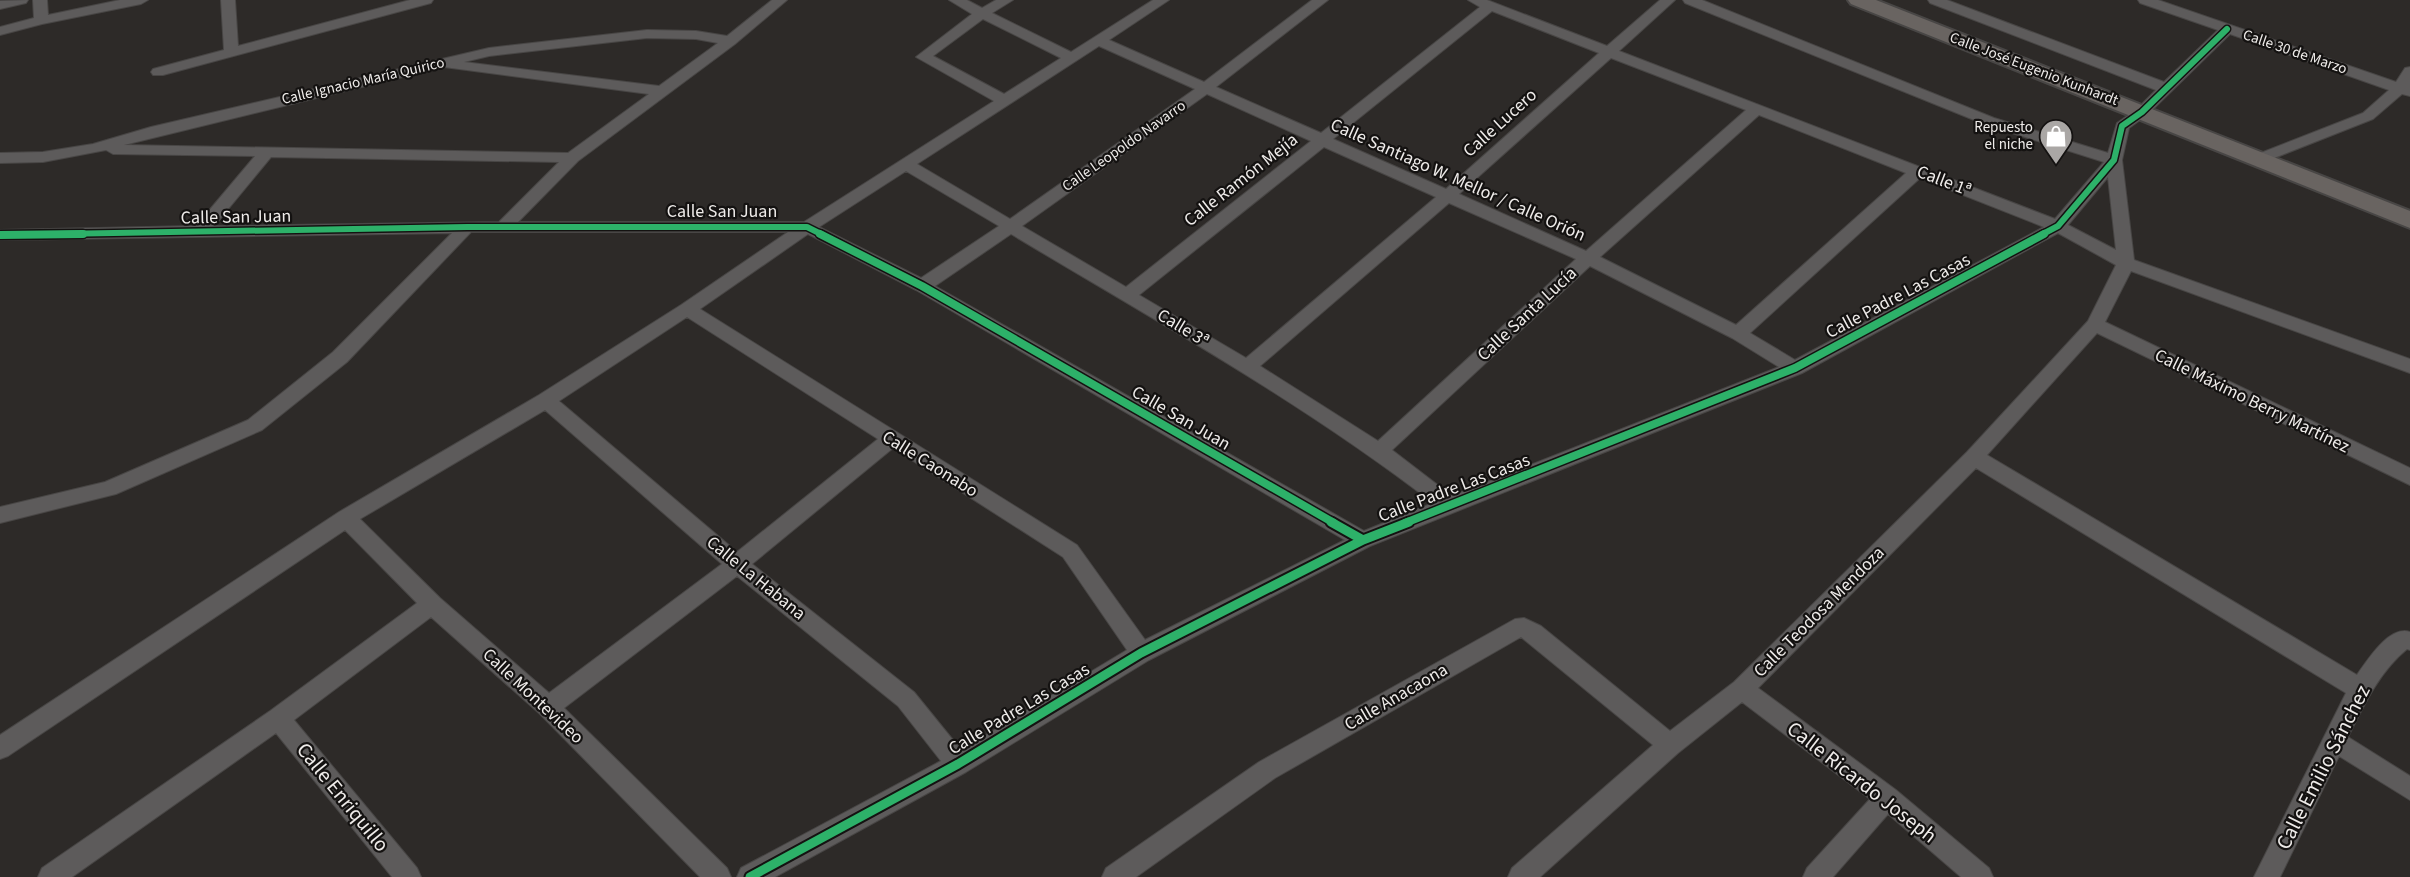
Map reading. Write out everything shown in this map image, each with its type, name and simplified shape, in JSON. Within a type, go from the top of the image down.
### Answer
[{"type":"street","points":[[0,5],[21,0]]},
{"type":"street","points":[[40,0],[41,20]]},
{"type":"street","points":[[0,48],[3,31],[41,20],[141,0]]},
{"type":"street","points":[[228,0],[231,52]]},
{"type":"street","points":[[158,72],[426,0]]},
{"type":"street","points":[[502,228],[572,159],[730,41],[780,0]]},
{"type":"street","points":[[956,0],[1071,58]]},
{"type":"street","points":[[1006,0],[982,13],[923,57],[1006,101]]},
{"type":"street","points":[[0,748],[346,518],[546,400],[687,309],[807,227],[1162,0]]},
{"type":"street","name":"Calle Leopoldo Navarro","points":[[922,286],[1206,88],[1321,0]]},
{"type":"street","name":"Calle Lucero","points":[[1247,367],[1447,196],[1668,0]]},
{"type":"street","points":[[1690,0],[1989,121],[2114,160]]},
{"type":"street","name":"Calle José Eugenio Kunhardt","points":[[1858,0],[2410,220]]},
{"type":"street","points":[[1935,0],[2165,88]]},
{"type":"street","name":"Calle 30 de Marzo","points":[[2145,0],[2405,90]]},
{"type":"street","name":"Calle 1ª","points":[[1482,3],[2058,226],[2126,263],[2410,366]]},
{"type":"street","name":"Calle Ramón Mejía","points":[[1128,295],[1321,142],[1482,3]]},
{"type":"street","points":[[2126,263],[2114,160],[2122,126],[2142,112],[2227,29]]},
{"type":"street","name":"Calle Ignacio María Quirico","points":[[0,158],[43,157],[95,148],[151,132],[489,52],[647,34],[696,35],[730,41]]},
{"type":"street","name":"Calle Santiago W. Mellor / Calle Orión","points":[[1099,41],[1321,142],[1588,258],[1738,334],[1795,368]]},
{"type":"street","points":[[435,63],[662,91]]},
{"type":"street","points":[[2259,159],[2368,116],[2405,90],[2410,71]]},
{"type":"street","name":"Calle Santa Lucía","points":[[1379,451],[1588,258],[1758,108]]},
{"type":"street","points":[[95,148],[572,159]]},
{"type":"street","points":[[199,233],[266,153]]},
{"type":"street","points":[[2058,226],[2114,160]]},
{"type":"street","name":"Calle 3ª","points":[[906,165],[1247,367],[1379,451],[1451,506]]},
{"type":"street","points":[[1738,334],[1918,171]]},
{"type":"street","name":"Calle Padre Las Casas","points":[[750,877],[958,764],[1141,653],[1363,540],[1795,368],[2058,226]]},
{"type":"street","name":"Calle San Juan","points":[[0,235],[467,228],[807,227],[922,286],[1363,540]]},
{"type":"street","points":[[0,515],[110,489],[255,425],[340,357],[467,228]]},
{"type":"street","name":"Calle Teodosa Mendoza","points":[[1521,877],[1670,745],[1742,689],[1974,457],[2094,324],[2126,263]]},
{"type":"street","name":"Calle Caonabo","points":[[687,309],[1070,551],[1141,653]]},
{"type":"street","name":"Calle Máximo Berry Martínez","points":[[2094,324],[2410,477]]},
{"type":"street","name":"Calle La Habana","points":[[546,400],[737,564],[906,699],[958,764]]},
{"type":"street","points":[[548,707],[737,564],[891,439]]},
{"type":"street","points":[[1974,457],[2360,689]]},
{"type":"street","name":"Calle Montevideo","points":[[346,518],[432,604],[548,707],[718,877]]},
{"type":"street","points":[[51,877],[278,718],[432,604]]},
{"type":"street","name":"Calle Anacaona","points":[[1115,877],[1267,770],[1515,628],[1524,627],[1533,633],[1670,745]]},
{"type":"street","name":"Calle Emilio Sánchez","points":[[2267,877],[2360,689],[2386,653],[2404,639],[2410,641]]},
{"type":"street","name":"Calle Ricardo Joseph","points":[[1742,689],[1887,798],[1980,877]]},
{"type":"street","name":"Calle Enriquillo","points":[[278,718],[408,877]]},
{"type":"street","points":[[2334,741],[2410,789]]},
{"type":"street","points":[[1816,877],[1887,798]]},
{"type":"cycle path","points":[[750,877],[958,764],[1141,653],[1363,540],[1795,368],[2058,226],[2114,160],[2122,126],[2142,112],[2227,29]]},
{"type":"cycle path","points":[[0,235],[467,227],[807,227],[922,286],[1363,540]]},
{"type":"place","name":"Repuesto el niche","points":[[2056,165]]}]
